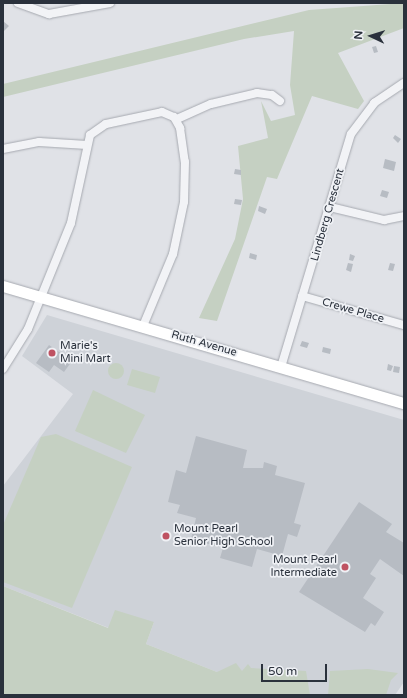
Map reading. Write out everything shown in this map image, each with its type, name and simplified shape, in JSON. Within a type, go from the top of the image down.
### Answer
[{"type":"main road","name":"Ruth Avenue","points":[[3,286],[404,403]]},
{"type":"street","points":[[18,3],[49,14],[110,3]]},
{"type":"street","name":"Lindberg Crescent","points":[[281,367],[354,128],[374,103],[404,83]]},
{"type":"street","points":[[3,369],[24,335],[74,214],[87,145],[94,131],[115,122],[157,112],[177,119],[210,104],[257,93],[280,101]]},
{"type":"street","points":[[143,326],[173,254],[183,216],[186,162],[177,119]]},
{"type":"street","points":[[3,149],[39,142],[87,145]]},
{"type":"street","points":[[330,207],[377,220],[404,216]]},
{"type":"street","name":"Crewe Place","points":[[302,296],[404,325]]},
{"type":"shaded area","name":"Mount Pearl Senior High School","points":[[47,315],[404,420],[404,682],[395,695],[269,695],[242,671],[217,672],[146,644],[154,622],[109,628],[3,586],[3,486],[73,394],[22,356]]},
{"type":"green space","points":[[404,3],[404,28],[338,53],[364,101],[358,109],[312,96],[277,179],[267,177],[217,321],[199,318],[235,239],[243,199],[238,146],[268,138],[261,101],[271,121],[295,115],[290,85],[294,31],[244,39],[3,97],[3,84],[309,10]]},
{"type":"green space","points":[[113,363],[119,363],[124,368],[122,377],[119,379],[113,379],[108,374],[108,368]]},
{"type":"green space","points":[[132,369],[160,377],[155,393],[127,385]]},
{"type":"green space","points":[[93,390],[145,415],[126,453],[75,431]]},
{"type":"green space","points":[[56,434],[132,467],[72,608],[3,582],[3,525],[41,437]]},
{"type":"green space","points":[[3,586],[108,628],[115,610],[154,622],[146,644],[217,672],[236,663],[242,671],[248,664],[251,668],[306,671],[310,695],[3,695]]},
{"type":"green space","points":[[368,669],[398,673],[391,680],[386,695],[328,695],[330,671]]},
{"type":"building","points":[[3,21],[9,26],[3,32]]},
{"type":"building","points":[[376,46],[378,52],[374,53],[372,47]]},
{"type":"building","points":[[395,135],[401,139],[398,143],[393,138]]},
{"type":"building","points":[[385,159],[396,162],[394,171],[383,168]]},
{"type":"building","points":[[235,169],[241,170],[241,175],[234,174]]},
{"type":"building","points":[[382,190],[389,192],[387,198],[380,196]]},
{"type":"building","points":[[235,199],[242,200],[241,205],[234,204]]},
{"type":"building","points":[[259,206],[267,209],[265,214],[258,211]]},
{"type":"building","points":[[250,253],[257,255],[256,260],[249,258]]},
{"type":"building","points":[[350,254],[355,256],[353,261],[349,260]]},
{"type":"building","points":[[348,263],[353,264],[351,272],[346,270]]},
{"type":"building","points":[[390,263],[395,264],[393,271],[388,270]]},
{"type":"building","points":[[302,341],[309,343],[307,348],[300,346]]},
{"type":"building","name":"Marie's Mini Mart","points":[[49,345],[72,361],[64,372],[54,365],[49,372],[36,363]]},
{"type":"building","points":[[323,347],[331,349],[330,354],[322,352]]},
{"type":"building","points":[[388,364],[393,366],[391,371],[387,370]]},
{"type":"building","points":[[394,366],[400,367],[399,373],[393,372]]},
{"type":"building","name":"Mount Pearl Senior High School","points":[[196,436],[247,450],[243,468],[263,468],[264,462],[277,466],[275,475],[305,483],[294,523],[301,525],[297,537],[288,534],[282,556],[257,549],[252,567],[220,558],[223,548],[191,539],[196,518],[177,513],[180,505],[168,502],[176,470],[186,473]]},
{"type":"building","name":"Mount Pearl Intermediate","points":[[359,502],[392,524],[386,532],[404,543],[404,576],[380,559],[370,574],[376,578],[363,598],[384,612],[375,626],[371,623],[365,632],[299,592]]},
{"type":"place","name":"Marie's Mini Mart","points":[[52,353]]},
{"type":"place","name":"Mount Pearl Senior High School","points":[[166,536]]},
{"type":"place","name":"Mount Pearl Intermediate","points":[[345,567]]}]
